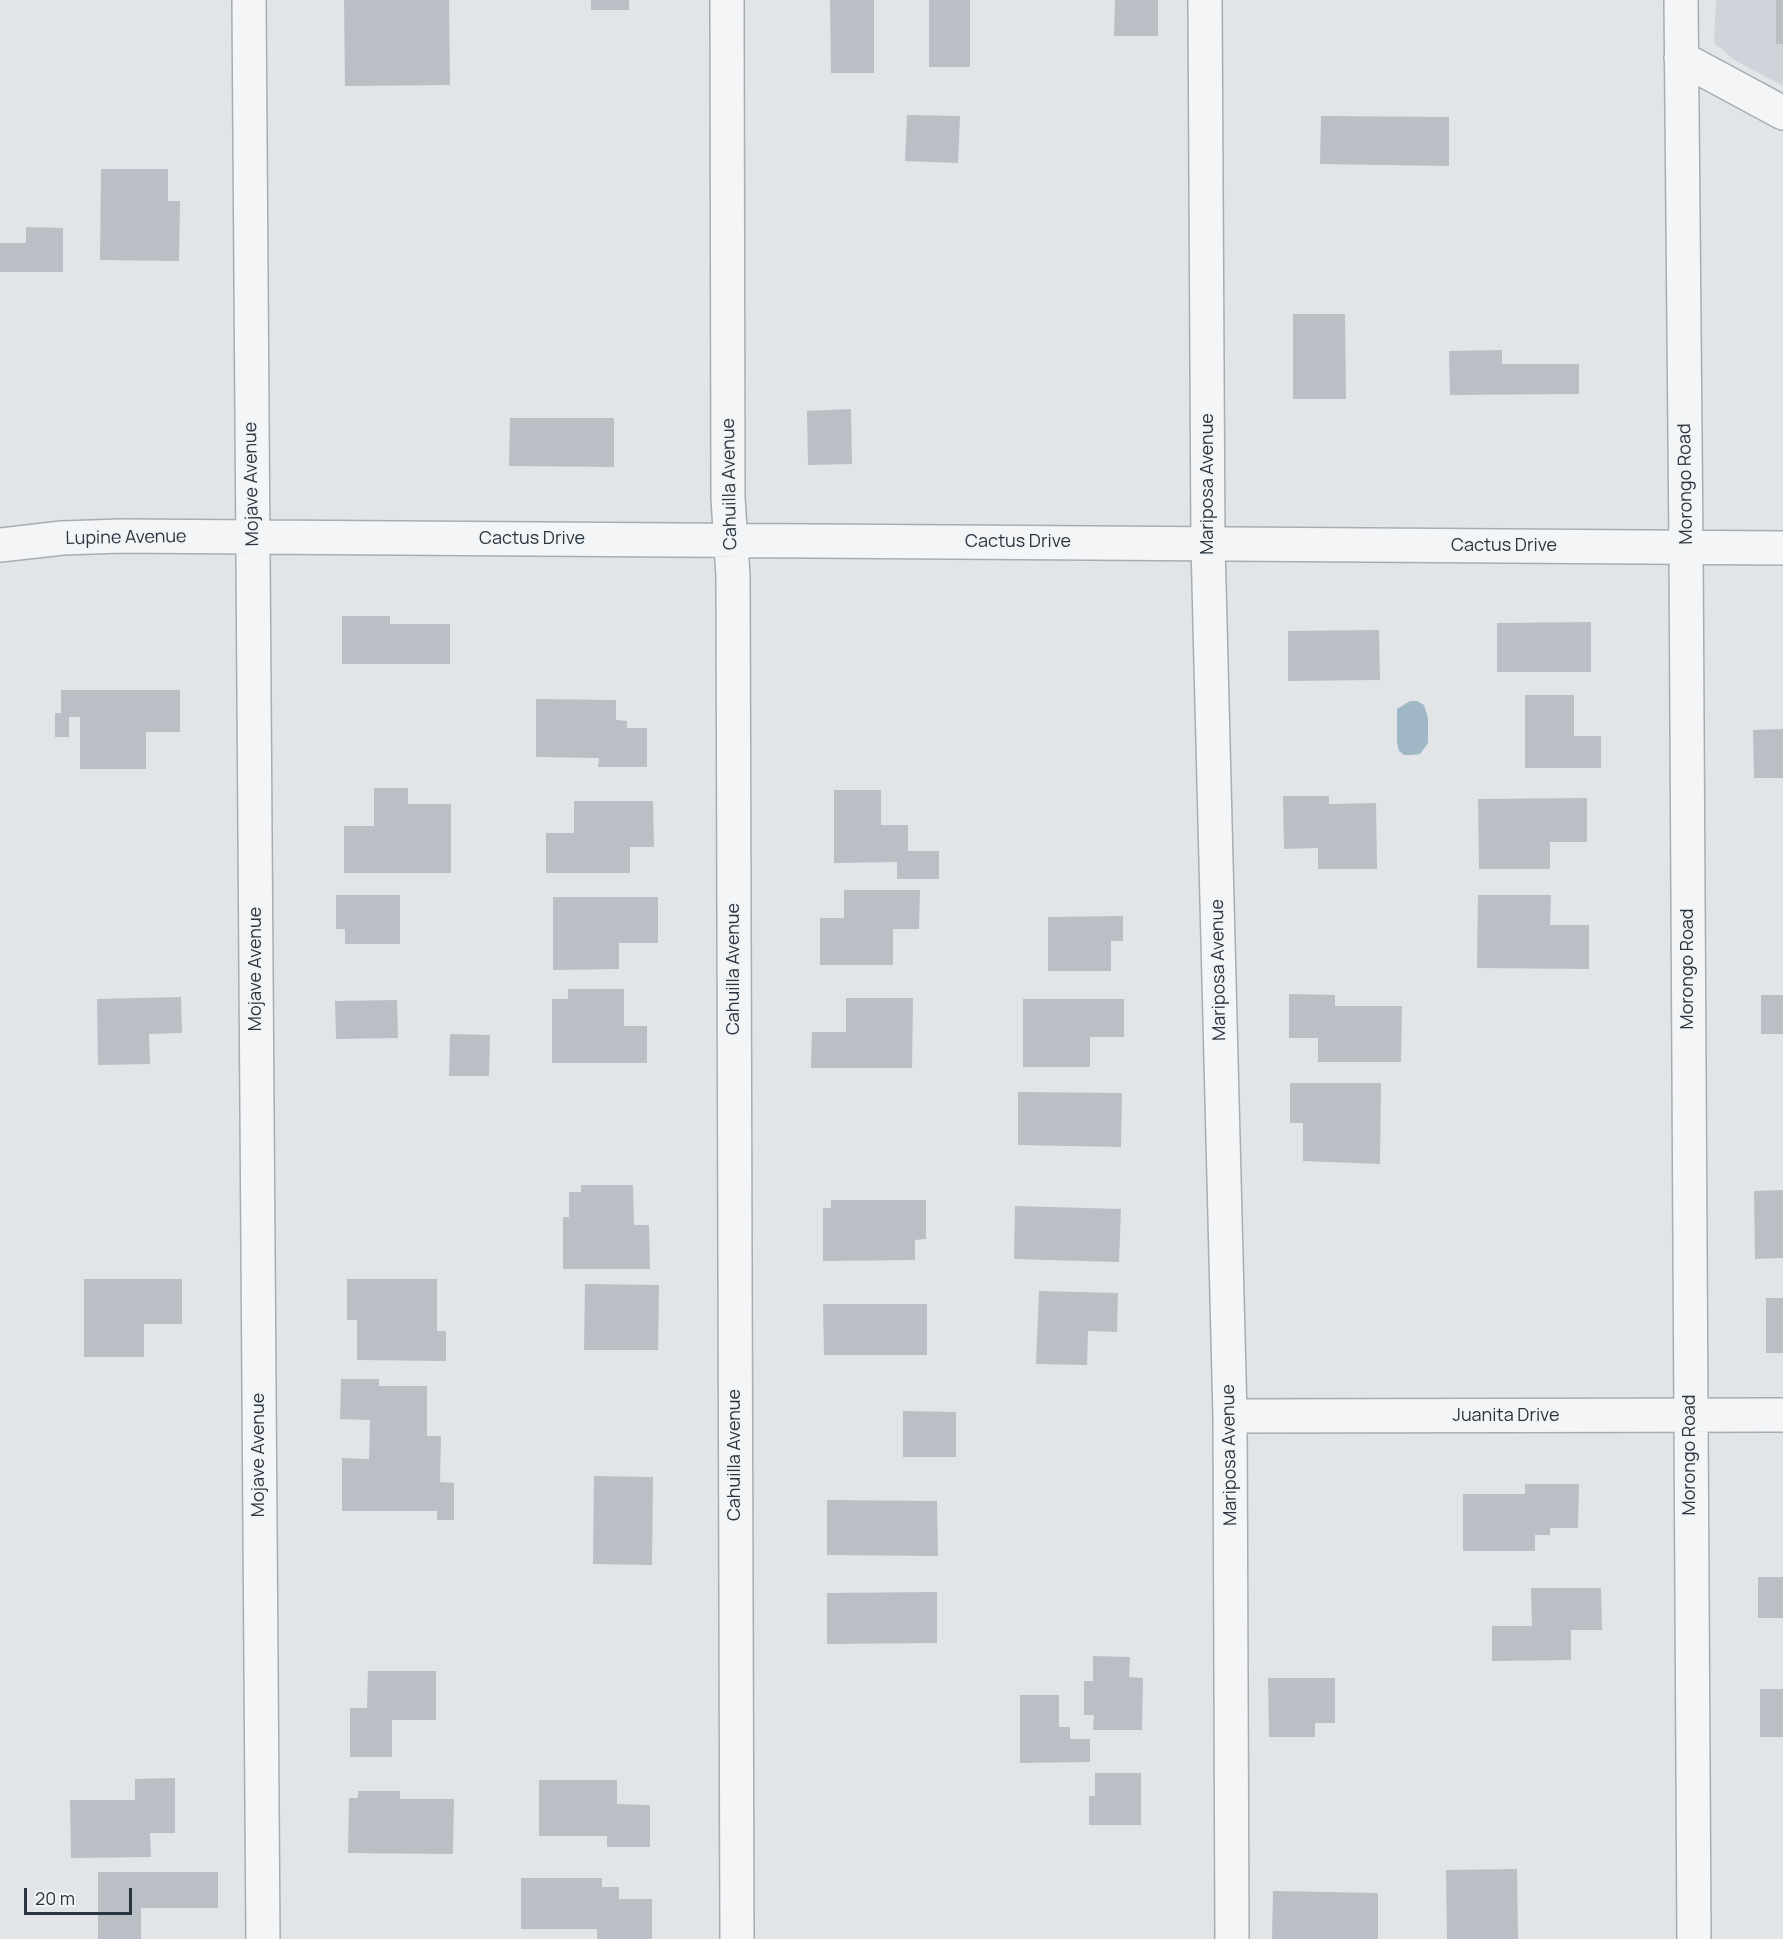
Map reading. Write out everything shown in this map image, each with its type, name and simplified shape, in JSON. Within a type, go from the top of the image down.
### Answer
[{"type":"street","name":"Mojave Avenue","points":[[249,0],[263,1939]]},
{"type":"street","name":"Cahuilla Avenue","points":[[727,0],[728,498],[733,600],[737,1939]]},
{"type":"street","name":"Mariposa Avenue","points":[[1205,0],[1208,544],[1230,1416],[1232,1939]]},
{"type":"street","name":"Morongo Road","points":[[1681,0],[1694,1939]]},
{"type":"street","points":[[1681,58],[1783,114]]},
{"type":"street","name":"Lupine Avenue","points":[[0,545],[62,538],[97,537],[253,538]]},
{"type":"street","name":"Cactus Drive","points":[[253,538],[1783,548]]},
{"type":"street","name":"Juanita Drive","points":[[1230,1416],[1783,1415]]},
{"type":"shaded area","points":[[1716,0],[1783,0],[1783,86],[1736,61],[1714,43]]},
{"type":"water","points":[[1410,701],[1417,701],[1424,705],[1428,718],[1428,743],[1420,754],[1404,755],[1399,751],[1397,742],[1397,709]]},
{"type":"building","points":[[344,0],[449,0],[450,85],[345,86]]},
{"type":"building","points":[[591,0],[629,0],[629,10],[591,10]]},
{"type":"building","points":[[830,0],[874,0],[874,73],[831,73]]},
{"type":"building","points":[[929,0],[970,0],[970,67],[929,67]]},
{"type":"building","points":[[1115,0],[1158,0],[1158,36],[1114,36]]},
{"type":"building","points":[[1776,0],[1783,0],[1783,44],[1776,44]]},
{"type":"building","points":[[907,115],[960,116],[958,163],[905,161]]},
{"type":"building","points":[[1321,116],[1449,117],[1449,166],[1320,164]]},
{"type":"building","points":[[101,169],[168,169],[168,201],[180,201],[179,261],[100,260]]},
{"type":"building","points":[[26,227],[63,228],[63,272],[0,272],[0,243],[26,243]]},
{"type":"building","points":[[1293,314],[1345,314],[1346,399],[1293,399]]},
{"type":"building","points":[[1502,350],[1502,364],[1579,364],[1579,394],[1450,395],[1449,351]]},
{"type":"building","points":[[851,409],[852,464],[808,465],[807,411]]},
{"type":"building","points":[[510,418],[614,418],[614,467],[509,466]]},
{"type":"building","points":[[342,616],[390,616],[390,624],[450,624],[450,664],[342,664]]},
{"type":"building","points":[[1591,622],[1591,672],[1497,672],[1497,623]]},
{"type":"building","points":[[1379,630],[1380,680],[1288,681],[1288,631]]},
{"type":"building","points":[[61,690],[180,690],[180,732],[146,732],[146,769],[80,769],[80,717],[69,717],[69,737],[55,737],[55,713],[61,713]]},
{"type":"building","points":[[1525,695],[1574,695],[1574,736],[1601,736],[1601,768],[1525,768]]},
{"type":"building","points":[[536,699],[616,700],[616,720],[627,721],[627,728],[647,728],[647,767],[598,767],[599,758],[536,757]]},
{"type":"building","points":[[1783,729],[1783,778],[1754,778],[1753,730]]},
{"type":"building","points":[[374,788],[408,788],[408,804],[451,804],[451,873],[344,873],[344,826],[374,826]]},
{"type":"building","points":[[834,790],[881,790],[881,825],[908,825],[908,851],[939,851],[939,879],[897,879],[897,862],[834,863]]},
{"type":"building","points":[[1283,796],[1329,796],[1329,804],[1376,803],[1377,869],[1318,869],[1318,848],[1284,849]]},
{"type":"building","points":[[1587,798],[1587,842],[1550,842],[1550,869],[1479,869],[1478,799]]},
{"type":"building","points":[[574,801],[653,801],[654,847],[630,847],[630,873],[546,873],[546,833],[574,833]]},
{"type":"building","points":[[844,890],[920,890],[919,929],[893,929],[893,965],[820,965],[820,918],[844,918]]},
{"type":"building","points":[[336,895],[400,895],[400,944],[345,944],[345,929],[336,929]]},
{"type":"building","points":[[1478,895],[1551,895],[1550,925],[1589,925],[1589,969],[1477,968]]},
{"type":"building","points":[[553,897],[658,897],[658,943],[619,943],[619,969],[553,970]]},
{"type":"building","points":[[1123,916],[1123,941],[1111,941],[1111,971],[1048,971],[1048,917]]},
{"type":"building","points":[[568,989],[624,989],[624,1026],[647,1026],[647,1063],[552,1063],[552,999],[568,999]]},
{"type":"building","points":[[1289,994],[1335,995],[1335,1006],[1402,1006],[1401,1062],[1318,1062],[1318,1038],[1289,1038]]},
{"type":"building","points":[[1761,995],[1783,995],[1783,1034],[1761,1034]]},
{"type":"building","points":[[181,997],[182,1033],[149,1034],[150,1064],[98,1065],[97,999]]},
{"type":"building","points":[[846,998],[913,998],[912,1068],[811,1068],[812,1032],[846,1032]]},
{"type":"building","points":[[1023,999],[1124,999],[1124,1037],[1090,1037],[1090,1067],[1023,1067]]},
{"type":"building","points":[[397,1000],[398,1038],[336,1039],[335,1001]]},
{"type":"building","points":[[450,1034],[490,1035],[489,1076],[449,1076]]},
{"type":"building","points":[[1290,1083],[1381,1083],[1380,1164],[1303,1161],[1303,1123],[1290,1123]]},
{"type":"building","points":[[1018,1092],[1122,1093],[1121,1147],[1018,1145]]},
{"type":"building","points":[[581,1185],[633,1185],[634,1225],[649,1225],[650,1269],[563,1269],[563,1217],[569,1217],[569,1192],[581,1192]]},
{"type":"building","points":[[1783,1190],[1783,1258],[1755,1259],[1754,1191]]},
{"type":"building","points":[[831,1200],[926,1200],[926,1239],[915,1240],[915,1260],[823,1261],[823,1208],[831,1208]]},
{"type":"building","points":[[1015,1206],[1121,1209],[1119,1262],[1014,1259]]},
{"type":"building","points":[[84,1279],[182,1279],[182,1324],[144,1324],[144,1357],[84,1357]]},
{"type":"building","points":[[347,1279],[437,1279],[437,1331],[446,1331],[446,1361],[357,1360],[357,1320],[347,1320]]},
{"type":"building","points":[[585,1284],[659,1285],[658,1350],[584,1350]]},
{"type":"building","points":[[1039,1291],[1118,1293],[1117,1332],[1088,1331],[1087,1365],[1036,1364]]},
{"type":"building","points":[[1766,1298],[1783,1298],[1783,1353],[1766,1353]]},
{"type":"building","points":[[823,1304],[927,1304],[927,1355],[824,1355]]},
{"type":"building","points":[[341,1379],[379,1379],[379,1386],[427,1386],[427,1436],[441,1436],[440,1482],[454,1483],[454,1520],[437,1520],[437,1511],[342,1511],[342,1458],[369,1459],[370,1420],[340,1419]]},
{"type":"building","points":[[903,1411],[956,1412],[956,1457],[903,1457]]},
{"type":"building","points":[[594,1476],[653,1477],[652,1565],[593,1564]]},
{"type":"building","points":[[1525,1484],[1579,1484],[1578,1528],[1550,1528],[1550,1535],[1535,1535],[1535,1551],[1463,1551],[1463,1494],[1525,1494]]},
{"type":"building","points":[[827,1500],[937,1501],[938,1556],[827,1555]]},
{"type":"building","points":[[1758,1577],[1783,1577],[1783,1618],[1758,1618]]},
{"type":"building","points":[[1531,1588],[1601,1588],[1602,1630],[1571,1630],[1571,1660],[1492,1661],[1492,1626],[1532,1626]]},
{"type":"building","points":[[937,1592],[937,1643],[827,1644],[827,1593]]},
{"type":"building","points":[[1093,1656],[1130,1657],[1129,1677],[1143,1678],[1142,1730],[1093,1730],[1094,1715],[1084,1715],[1084,1681],[1093,1681]]},
{"type":"building","points":[[368,1671],[436,1671],[436,1720],[392,1720],[392,1757],[350,1757],[350,1708],[367,1708]]},
{"type":"building","points":[[1268,1678],[1335,1678],[1335,1723],[1315,1723],[1315,1737],[1269,1737]]},
{"type":"building","points":[[1760,1689],[1783,1689],[1783,1737],[1760,1737]]},
{"type":"building","points":[[1020,1695],[1059,1695],[1059,1727],[1070,1727],[1070,1739],[1090,1739],[1090,1762],[1020,1763]]},
{"type":"building","points":[[1095,1773],[1141,1773],[1141,1825],[1089,1825],[1089,1796],[1095,1796]]},
{"type":"building","points":[[175,1778],[175,1833],[150,1833],[151,1857],[71,1858],[70,1800],[135,1800],[135,1779]]},
{"type":"building","points":[[539,1780],[617,1780],[617,1804],[650,1805],[650,1847],[607,1847],[607,1836],[539,1836]]},
{"type":"building","points":[[358,1791],[400,1791],[400,1799],[454,1799],[453,1854],[348,1853],[349,1798],[358,1798]]},
{"type":"building","points":[[1517,1869],[1518,1939],[1447,1939],[1446,1870]]},
{"type":"building","points":[[98,1872],[218,1872],[218,1908],[141,1908],[141,1939],[98,1939]]},
{"type":"building","points":[[521,1878],[602,1878],[602,1887],[619,1887],[619,1899],[652,1899],[652,1939],[597,1939],[597,1929],[521,1929]]},
{"type":"building","points":[[1273,1891],[1378,1893],[1378,1939],[1272,1939]]}]
